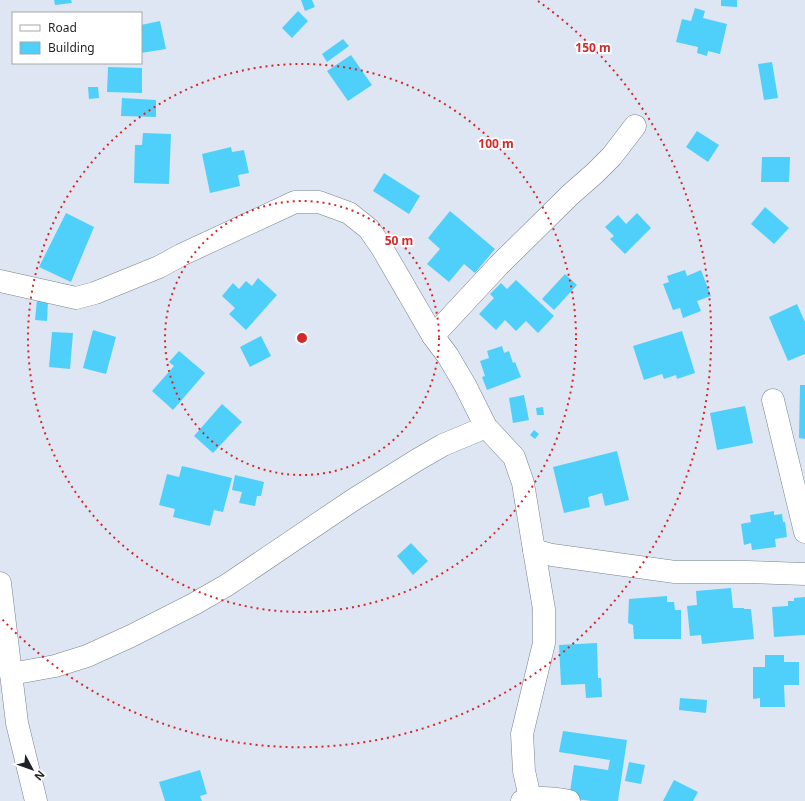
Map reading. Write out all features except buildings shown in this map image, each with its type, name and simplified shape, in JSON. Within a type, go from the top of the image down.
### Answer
[{"type":"street","points":[[433,336],[498,265],[612,156],[635,126]]},
{"type":"street","points":[[0,281],[76,298],[95,293],[159,267],[181,255],[295,202],[319,202],[349,214],[369,229],[382,248],[433,336],[465,385],[486,427],[514,457],[524,483],[544,609],[544,642],[522,734],[526,799],[561,799],[569,801]]},
{"type":"street","points":[[773,400],[805,532]]},
{"type":"street","points":[[12,674],[55,666],[87,656],[132,636],[194,604],[227,585],[346,505],[417,460],[443,445],[486,427]]},
{"type":"street","points":[[534,550],[552,555],[675,572],[805,574]]},
{"type":"street","points":[[0,582],[18,723],[36,801]]}]
